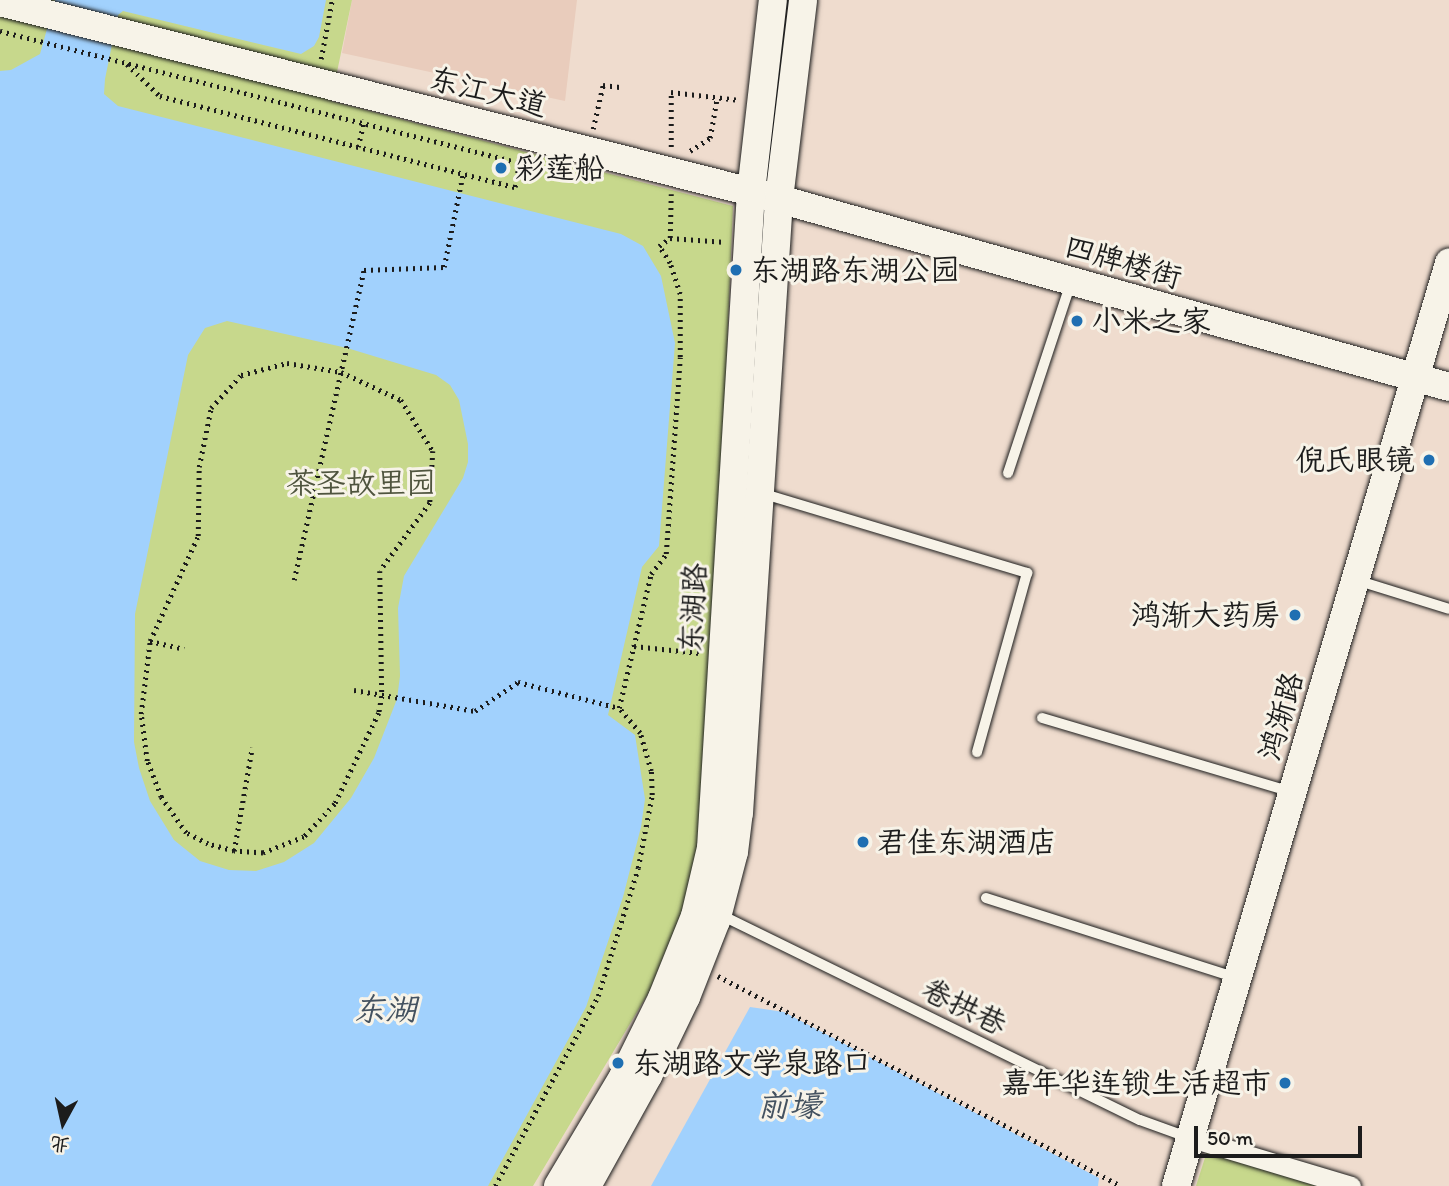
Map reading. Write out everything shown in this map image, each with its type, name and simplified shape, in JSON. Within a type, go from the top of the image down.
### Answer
[{"type":"street","name":"东湖路","points":[[558,1186],[623,1077],[662,998],[695,916],[714,822],[751,192],[774,0]]},
{"type":"street","name":"东湖路","points":[[587,1186],[648,1076],[699,966],[718,913],[734,852],[739,813],[779,199],[803,0]]},
{"type":"street","name":"东江大道","points":[[0,2],[779,199]]},
{"type":"street","name":"四牌楼街","points":[[779,199],[1449,387]]},
{"type":"street","name":"鸿渐路","points":[[1176,1186],[1449,264]]},
{"type":"street","points":[[1191,1138],[1351,1186]]},
{"type":"lane","points":[[1008,473],[1071,282]]},
{"type":"lane","points":[[760,493],[1027,573],[977,752]]},
{"type":"lane","points":[[1356,580],[1449,609]]},
{"type":"lane","points":[[1042,718],[1293,792]]},
{"type":"lane","points":[[986,898],[1238,978]]},
{"type":"lane","name":"卷拱巷","points":[[718,913],[1140,1121],[1191,1138]]},
{"type":"path","points":[[0,31],[520,163]]},
{"type":"path","points":[[125,62],[160,96],[515,187],[525,135]]},
{"type":"path","points":[[588,151],[603,85],[620,87]]},
{"type":"path","points":[[670,238],[671,92],[761,103]]},
{"type":"path","points":[[294,580],[363,271],[444,267],[463,174]]},
{"type":"path","points":[[620,708],[651,574],[666,554],[682,314],[676,281],[659,246],[670,238],[748,244]]},
{"type":"path","points":[[287,363],[341,372],[401,400],[433,452],[430,503],[380,571],[382,696],[379,713],[335,804],[304,837],[263,853],[234,851],[208,844],[186,832],[161,797],[147,761],[141,715],[150,640],[198,536],[199,467],[211,408],[241,375],[287,363]]},
{"type":"path","points":[[150,640],[184,649]]},
{"type":"path","points":[[634,646],[723,655]]},
{"type":"path","points":[[354,690],[475,711],[519,682],[620,708],[640,733],[651,771],[652,795],[638,868],[598,996],[495,1186]]},
{"type":"path","points":[[234,851],[252,748]]},
{"type":"path","points":[[699,966],[1121,1186]]},
{"type":"shaded area","points":[[352,0],[577,0],[565,101],[342,53]]},
{"type":"green space","name":"东湖","points":[[0,0],[352,0],[331,101],[733,206],[711,739],[703,830],[685,904],[649,992],[533,1186],[0,1186]]},
{"type":"green space","points":[[1207,1151],[1323,1186],[1196,1186]]},
{"type":"water","name":"东湖","points":[[55,0],[326,0],[319,37],[314,46],[301,54],[123,11],[118,15],[104,94],[118,106],[621,234],[643,246],[661,276],[675,343],[659,546],[642,567],[608,715],[635,735],[645,799],[641,827],[623,897],[586,1007],[488,1186],[0,1186],[0,71],[11,70],[40,54]],"holes":[[[227,321],[347,348],[436,375],[450,385],[459,400],[468,444],[468,462],[463,478],[404,576],[398,608],[400,676],[397,699],[374,758],[351,798],[314,843],[284,862],[256,871],[229,870],[200,861],[174,840],[150,801],[134,742],[135,614],[188,355],[205,328]]]},
{"type":"water","name":"前壕","points":[[750,1007],[784,1012],[1099,1178],[1098,1186],[651,1186]]},
{"type":"place","name":"彩莲船","points":[[501,168]]},
{"type":"place","name":"东湖路东湖公园","points":[[736,270]]},
{"type":"place","name":"小米之家","points":[[1077,321]]},
{"type":"place","name":"倪氏眼镜","points":[[1429,460]]},
{"type":"place","name":"鸿渐大药房","points":[[1295,615]]},
{"type":"place","name":"君佳东湖酒店","points":[[863,842]]},
{"type":"place","name":"东湖路文学泉路口","points":[[618,1063]]},
{"type":"place","name":"嘉年华连锁生活超市","points":[[1285,1083]]},
{"type":"park label","name":"茶圣故里园","points":[[361,483]]}]
